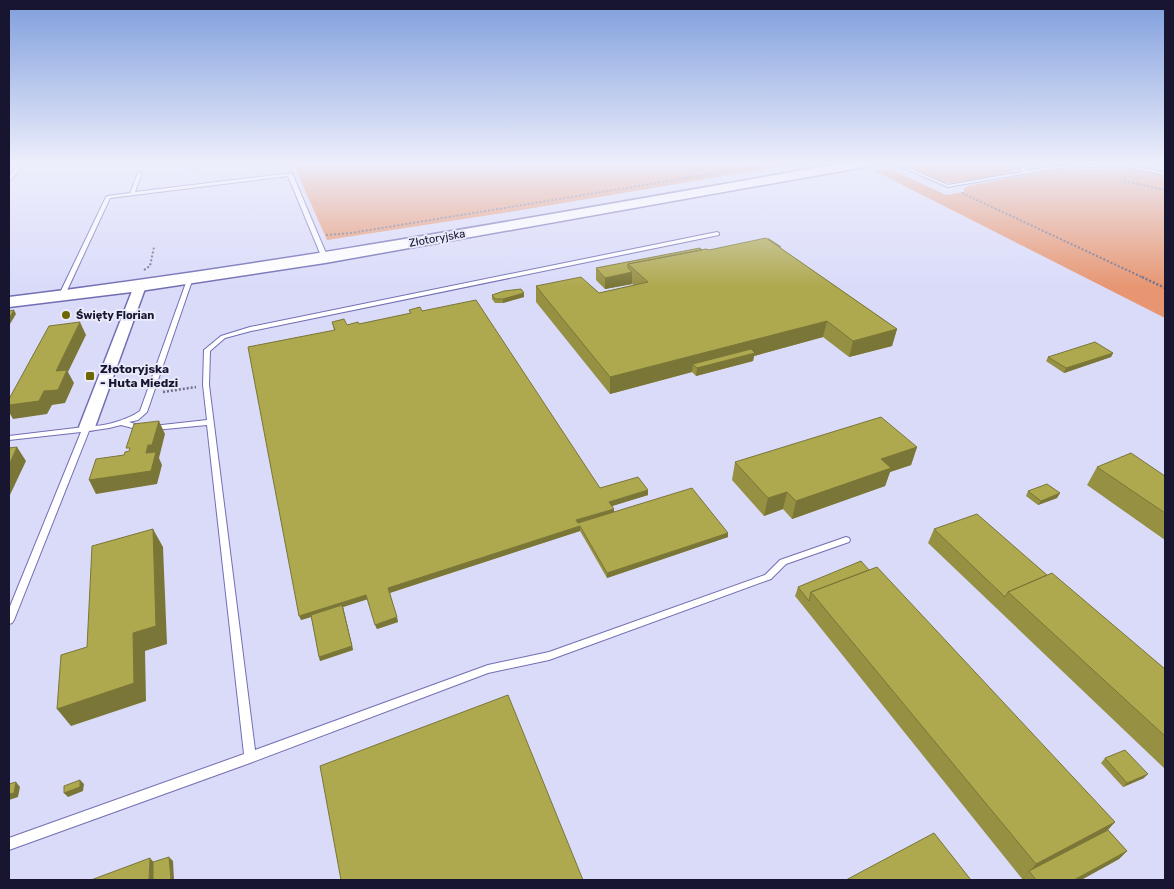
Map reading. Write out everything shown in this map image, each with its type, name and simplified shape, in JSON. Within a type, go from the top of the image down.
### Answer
[{"type":"main road","name":"Złotoryjska","points":[[9,302],[61,297],[139,279],[190,278],[325,258],[629,204]]},
{"type":"street","points":[[87,427],[139,279]]},
{"type":"lane","points":[[61,297],[104,204]]},
{"type":"lane","points":[[303,204],[325,258]]},
{"type":"lane","points":[[250,758],[205,380],[208,350],[224,337],[250,329],[717,234]]},
{"type":"lane","points":[[9,438],[123,423],[143,412],[190,278]]},
{"type":"lane","points":[[123,423],[144,429],[210,422]]},
{"type":"lane","points":[[9,620],[87,427]]},
{"type":"lane","points":[[9,844],[250,758],[488,669],[549,656],[768,577],[783,562],[846,540]]},
{"type":"path","points":[[317,237],[526,204]]},
{"type":"path","points":[[987,204],[1165,288]]},
{"type":"path","points":[[139,279],[150,266],[154,247]]},
{"type":"path","points":[[159,393],[197,387]]},
{"type":"shaded area","points":[[311,204],[554,204],[503,213],[327,240]]},
{"type":"shaded area","points":[[941,204],[1165,204],[1165,318]]},
{"type":"building","points":[[766,238],[897,329],[853,341],[827,321],[610,377],[536,286],[581,277],[599,293],[648,282],[628,264]]},
{"type":"building","points":[[700,248],[702,250],[628,264],[628,268],[632,272],[605,278],[596,268]]},
{"type":"building","points":[[521,289],[524,293],[503,299],[495,299],[492,295],[504,291]]},
{"type":"building","points":[[476,300],[600,488],[638,477],[648,490],[609,502],[614,509],[576,520],[578,523],[692,488],[728,533],[607,573],[580,526],[388,588],[397,617],[375,625],[366,595],[299,616],[248,347],[335,330],[332,322],[344,319],[347,325],[358,322],[359,324],[411,313],[409,310],[420,307],[422,311]]},
{"type":"building","points":[[14,310],[9,318],[9,311]]},
{"type":"building","points":[[80,322],[56,371],[67,370],[58,390],[44,391],[39,401],[9,405],[9,399],[49,326]]},
{"type":"building","points":[[1095,342],[1113,353],[1066,368],[1048,357]]},
{"type":"building","points":[[751,349],[755,353],[697,368],[693,364]]},
{"type":"building","points":[[881,417],[917,447],[881,459],[891,468],[796,501],[787,492],[768,498],[735,462]]},
{"type":"building","points":[[159,421],[152,445],[148,445],[146,453],[156,452],[151,471],[89,480],[96,459],[124,455],[125,452],[129,451],[130,448],[126,448],[134,424]]},
{"type":"building","points":[[17,447],[9,465],[9,448]]},
{"type":"building","points":[[1131,453],[1165,476],[1165,513],[1097,467]]},
{"type":"building","points":[[1047,484],[1060,493],[1041,501],[1028,491]]},
{"type":"building","points":[[977,514],[1047,575],[1008,592],[1005,597],[934,529]]},
{"type":"building","points":[[153,529],[156,626],[133,633],[134,683],[57,709],[61,655],[87,647],[92,546]]},
{"type":"building","points":[[861,561],[869,570],[811,592],[809,601],[798,587]]},
{"type":"building","points":[[877,567],[1115,822],[1036,864],[811,592]]},
{"type":"building","points":[[1052,573],[1165,669],[1165,736],[1008,592]]},
{"type":"building","points":[[342,605],[352,646],[319,657],[311,615]]},
{"type":"building","points":[[508,695],[583,880],[341,880],[320,766]]},
{"type":"building","points":[[1125,750],[1148,774],[1127,783],[1105,758]]},
{"type":"building","points":[[80,780],[80,787],[64,793],[64,786]]},
{"type":"building","points":[[16,782],[14,793],[9,794],[9,784]]},
{"type":"building","points":[[1108,830],[1127,851],[1074,880],[1036,880],[1029,871]]},
{"type":"building","points":[[934,833],[971,880],[846,880]]},
{"type":"building","points":[[169,857],[171,880],[153,880],[153,862]]},
{"type":"building","points":[[150,858],[149,880],[91,880]]},
{"type":"place","name":"Święty Florian","points":[[66,315]]},
{"type":"place","name":"Złotoryjska - Huta Miedzi","points":[[90,376]]}]
